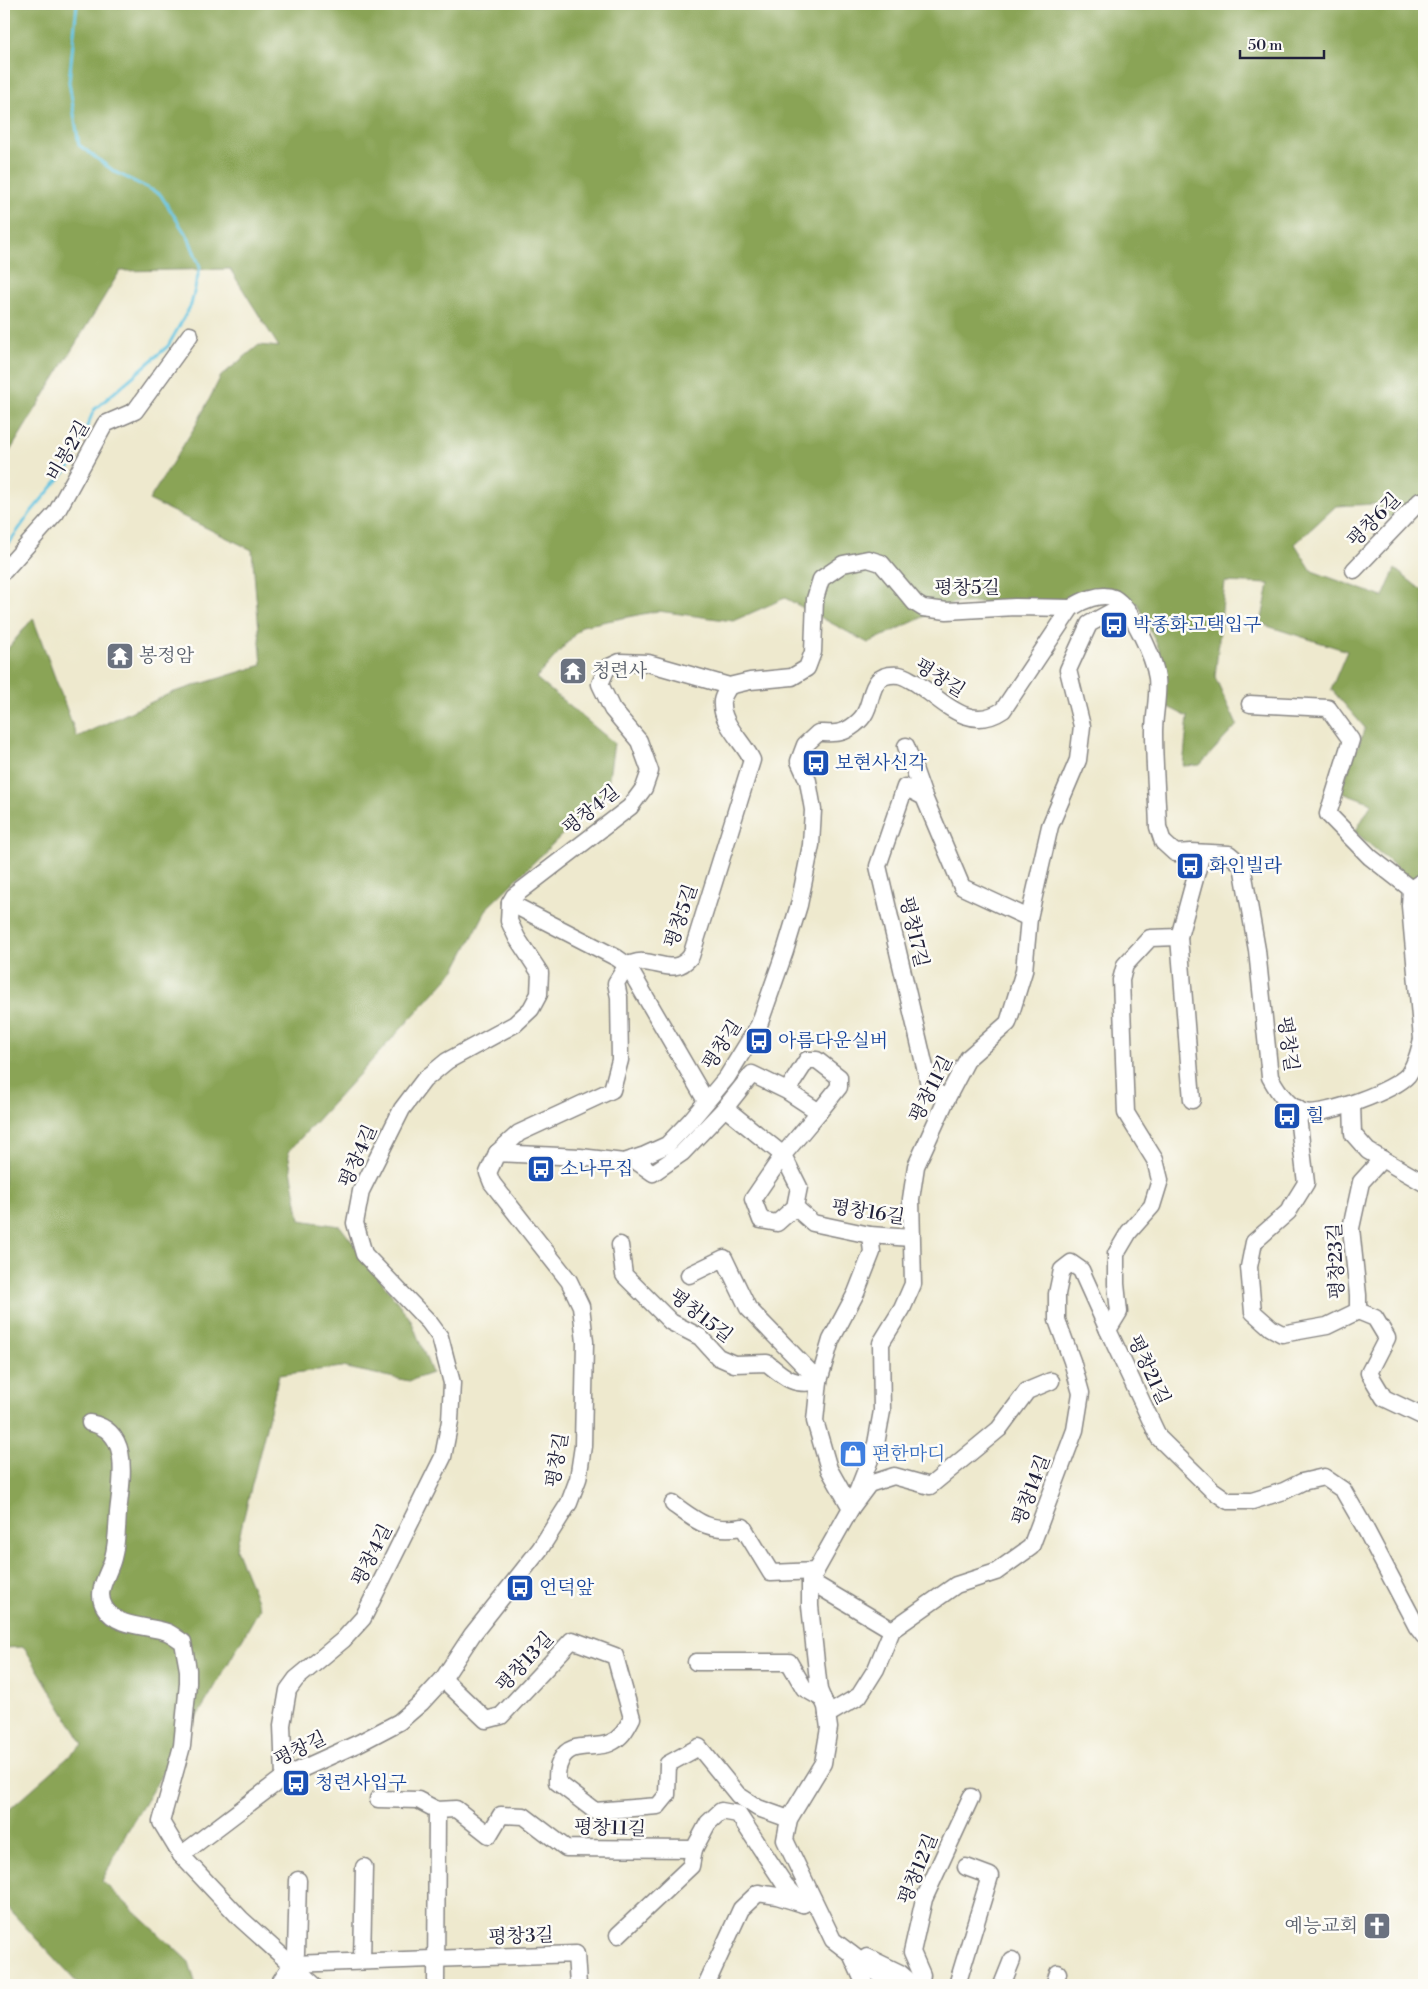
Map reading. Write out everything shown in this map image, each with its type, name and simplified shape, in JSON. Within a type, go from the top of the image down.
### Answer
[{"type":"street","name":"비봉2길","points":[[4,571],[56,513],[104,424],[134,411],[190,335]]},
{"type":"street","name":"평창6길","points":[[1354,570],[1424,500]]},
{"type":"street","name":"평창5길","points":[[620,662],[648,663],[729,686],[750,681],[792,677],[807,668],[812,652],[815,599],[821,579],[843,564],[868,559],[882,563],[915,603],[923,608],[947,611],[1015,607],[1070,608]]},
{"type":"street","points":[[1070,608],[1080,602],[1096,597],[1114,598],[1122,606]]},
{"type":"street","name":"평창길","points":[[1122,606],[1136,625],[1148,647],[1157,678],[1154,732],[1158,827],[1163,842],[1175,853],[1229,854],[1242,865],[1256,950],[1270,1077],[1280,1094],[1297,1108]]},
{"type":"street","name":"평창11길","points":[[851,1508],[876,1444],[879,1428],[882,1411],[881,1343],[902,1309],[913,1284],[911,1199],[916,1166],[947,1098],[968,1058],[1008,1023],[1024,971],[1029,918],[1050,826],[1078,760],[1082,726],[1068,670],[1089,624],[1122,606]]},
{"type":"street","name":"평창길","points":[[181,1855],[284,1777],[359,1743],[399,1722],[421,1703],[443,1679],[472,1635],[540,1549],[569,1504],[578,1479],[583,1446],[585,1342],[582,1306],[568,1281],[492,1183],[488,1173],[497,1154],[580,1157],[624,1162],[667,1145],[727,1077],[759,1025],[785,951],[799,905],[811,845],[813,810],[808,781],[799,761],[805,745],[818,733],[841,732],[861,720],[866,712],[874,686],[888,676],[904,676],[968,718],[986,719],[995,716],[1003,710],[1011,699],[1070,608]]},
{"type":"street","name":"평창4길","points":[[284,1777],[282,1725],[288,1690],[296,1679],[343,1640],[363,1618],[443,1457],[450,1421],[452,1383],[440,1337],[429,1322],[364,1254],[355,1222],[361,1191],[402,1109],[424,1080],[454,1057],[515,1024],[531,1009],[539,994],[540,973],[517,938],[509,921],[510,903],[514,896],[630,806],[644,788],[650,771],[639,741],[612,709],[600,684],[607,668],[620,662]]},
{"type":"street","name":"평창5길","points":[[627,965],[640,961],[671,967],[684,964],[691,956],[752,760],[726,722],[722,702],[729,686]]},
{"type":"street","points":[[1250,704],[1328,708],[1351,740],[1328,814],[1370,858],[1418,885],[1410,906],[1419,952],[1422,1039],[1418,1058],[1407,1076],[1382,1091],[1352,1104],[1322,1111],[1304,1112],[1297,1108]]},
{"type":"street","points":[[906,746],[924,797],[962,887],[1029,918]]},
{"type":"street","name":"평창17길","points":[[924,797],[905,788],[878,866],[930,1089],[947,1098]]},
{"type":"street","points":[[1192,1100],[1179,937],[1202,853]]},
{"type":"street","points":[[497,1154],[520,1133],[612,1090],[620,1060],[619,997],[616,983],[627,965],[617,958],[510,903]]},
{"type":"street","name":"평창21길","points":[[1179,937],[1150,938],[1125,965],[1121,980],[1126,1112],[1155,1160],[1160,1180],[1152,1206],[1128,1232],[1116,1254],[1116,1284],[1119,1312],[1108,1330],[1159,1438],[1211,1489],[1228,1500],[1252,1502],[1284,1491],[1302,1482],[1324,1477],[1342,1490],[1424,1636]]},
{"type":"street","name":"평창길","points":[[627,965],[706,1102]]},
{"type":"street","points":[[725,1108],[783,1156],[799,1187],[795,1207],[777,1223],[761,1220],[753,1199],[783,1156],[839,1087],[839,1077],[817,1060],[807,1060],[787,1091]]},
{"type":"street","points":[[634,1159],[653,1173],[682,1152],[725,1108],[752,1074],[787,1091],[819,1112]]},
{"type":"street","points":[[1352,1104],[1353,1134],[1368,1151],[1424,1183]]},
{"type":"street","name":"평창23길","points":[[1297,1108],[1306,1183],[1288,1212],[1254,1242],[1249,1267],[1253,1312],[1271,1328],[1282,1334],[1327,1326],[1358,1311],[1375,1318],[1387,1338],[1369,1373],[1384,1398],[1424,1417]]},
{"type":"street","name":"평창23길","points":[[1358,1311],[1351,1228],[1361,1182],[1382,1159]]},
{"type":"street","name":"평창16길","points":[[795,1207],[813,1223],[870,1235],[912,1238]]},
{"type":"street","points":[[851,1508],[830,1470],[815,1421],[819,1381],[831,1340],[856,1293],[872,1252],[870,1235]]},
{"type":"street","name":"평창15길","points":[[620,1244],[624,1275],[672,1322],[700,1337],[718,1357],[734,1364],[767,1363],[787,1380],[808,1384],[819,1381],[748,1308],[724,1258],[689,1276]]},
{"type":"street","name":"평창14길","points":[[892,1630],[956,1585],[996,1572],[1031,1547],[1075,1430],[1081,1393],[1057,1320],[1057,1294],[1062,1270],[1071,1263],[1081,1270],[1108,1330]]},
{"type":"street","name":"평창11길","points":[[808,1902],[785,1840],[788,1819],[823,1763],[829,1728],[819,1690],[810,1606],[813,1576],[851,1508],[869,1484],[894,1476],[930,1486],[999,1429],[1027,1391],[1051,1381]]},
{"type":"street","points":[[90,1423],[101,1425],[111,1434],[119,1447],[123,1473],[113,1558],[100,1595],[105,1609],[118,1621],[168,1632],[182,1642],[188,1670],[182,1746],[161,1822],[181,1855],[241,1919],[314,1985]]},
{"type":"street","points":[[673,1504],[700,1524],[726,1530],[743,1527],[771,1574],[813,1576],[892,1630],[876,1669],[859,1696],[825,1707],[804,1688],[789,1662],[696,1662]]},
{"type":"street","name":"평창13길","points":[[443,1679],[486,1720],[501,1716],[572,1640],[615,1656],[632,1718],[623,1735],[609,1744],[573,1748],[563,1755],[556,1771],[558,1782],[595,1811],[658,1806],[667,1795],[668,1764],[699,1747],[738,1795],[758,1808],[788,1819]]},
{"type":"street","name":"평창12길","points":[[919,1985],[922,1975],[912,1952],[924,1899],[971,1797]]},
{"type":"street","name":"평창11길","points":[[378,1800],[418,1800],[437,1810],[456,1808],[489,1835],[501,1815],[524,1816],[566,1848],[694,1850]]},
{"type":"street","points":[[436,1985],[437,1810]]},
{"type":"street","name":"평창11길","points":[[618,1935],[691,1866],[694,1850],[708,1823],[721,1811],[738,1814],[785,1885],[808,1902],[826,1925],[833,1940],[892,1985]]},
{"type":"street","points":[[362,1962],[364,1867]]},
{"type":"street","points":[[957,1985],[990,1876],[966,1867]]},
{"type":"street","points":[[278,1985],[292,1964],[296,1953],[298,1880]]},
{"type":"street","points":[[706,1985],[741,1909],[758,1893],[808,1902]]},
{"type":"street","name":"평창3길","points":[[292,1964],[576,1954],[578,1985]]},
{"type":"street","points":[[851,1954],[872,1959],[900,1973],[914,1985]]},
{"type":"street","name":"평창11길","points":[[851,1954],[865,1985]]},
{"type":"street","points":[[1002,1985],[1012,1960]]},
{"type":"green space","points":[[4,4],[1424,4],[1424,496],[1412,500],[1391,518],[1376,504],[1336,506],[1295,544],[1312,571],[1383,597],[1395,569],[1424,592],[1424,925],[1422,908],[1401,871],[1355,832],[1372,803],[1340,791],[1365,728],[1331,689],[1347,651],[1261,624],[1269,584],[1225,582],[1215,677],[1237,725],[1200,765],[1183,766],[1188,717],[1164,705],[1159,649],[1138,604],[1120,595],[1080,600],[953,603],[868,643],[785,598],[733,621],[658,611],[582,626],[536,678],[614,743],[607,791],[488,907],[455,970],[288,1152],[300,1220],[340,1226],[411,1320],[432,1373],[409,1381],[342,1367],[279,1375],[236,1549],[260,1608],[127,1832],[102,1881],[189,1962],[196,1985],[136,1985],[135,1981],[79,1985],[4,1904],[4,1814],[83,1744],[24,1647],[4,1648],[4,653],[33,618],[77,737],[171,693],[262,665],[252,550],[149,500],[196,425],[221,376],[259,345],[279,347],[230,269],[120,271],[4,461]]},
{"type":"waterway","points":[[4,550],[31,512],[70,466],[94,410],[168,346],[191,305],[200,267],[189,239],[160,194],[115,172],[79,145],[69,82],[77,4]]},
{"type":"place","name":"박종화고택입구","points":[[1114,625]]},
{"type":"place","name":"봉정암","points":[[120,656]]},
{"type":"place","name":"청련사","points":[[573,671]]},
{"type":"place","name":"보현사신각","points":[[816,763]]},
{"type":"place","name":"화인빌라","points":[[1190,866]]},
{"type":"place","name":"아름다운실버","points":[[759,1041]]},
{"type":"place","name":"힐","points":[[1287,1116]]},
{"type":"place","name":"소나무집","points":[[541,1169]]},
{"type":"place","name":"편한마디","points":[[853,1454]]},
{"type":"place","name":"언덕앞","points":[[520,1588]]},
{"type":"place","name":"청련사입구","points":[[296,1783]]},
{"type":"place","name":"예능교회","points":[[1377,1926]]}]
